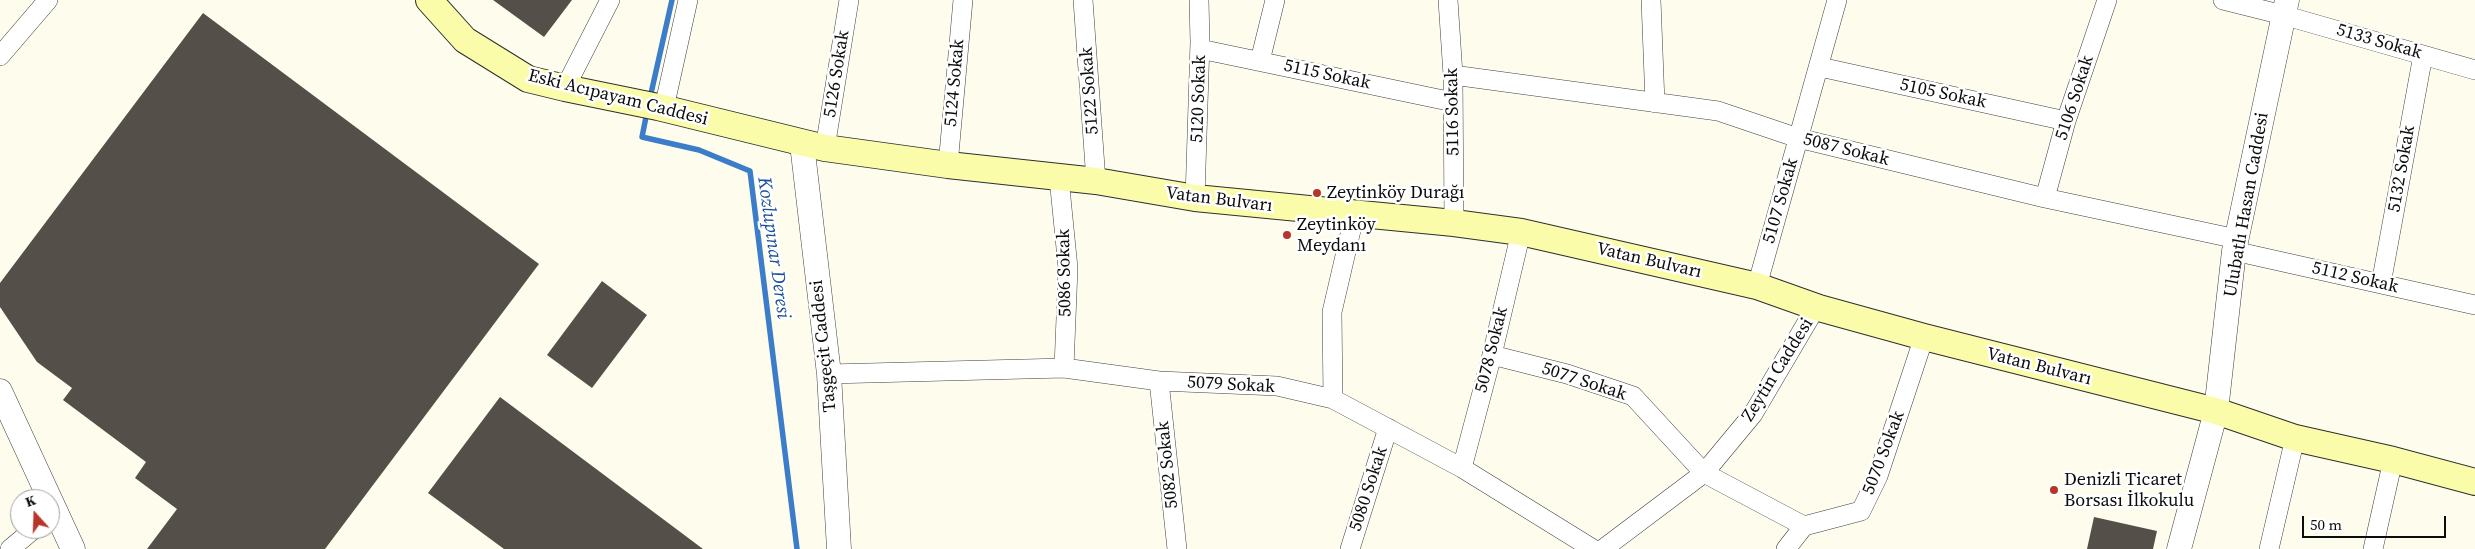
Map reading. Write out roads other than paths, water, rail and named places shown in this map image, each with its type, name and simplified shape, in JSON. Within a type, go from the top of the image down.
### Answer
[{"type":"main road","name":"Eski Acıpayam Caddesi","points":[[429,0],[465,40],[528,79],[652,105],[813,146]]},
{"type":"main road","name":"Vatan Bulvarı","points":[[813,146],[948,166],[1096,181],[1195,198],[1454,223],[1521,232],[1757,286],[1816,307],[1924,337],[2216,411],[2295,438],[2393,460],[2475,482]]},
{"type":"street","points":[[0,56],[48,0]]},
{"type":"street","points":[[564,88],[610,0]]},
{"type":"street","points":[[652,105],[688,0]]},
{"type":"street","name":"5126 Sokak","points":[[813,146],[849,0]]},
{"type":"street","name":"5124 Sokak","points":[[948,166],[963,0]]},
{"type":"street","name":"5122 Sokak","points":[[1083,0],[1096,181]]},
{"type":"street","name":"5120 Sokak","points":[[1195,198],[1200,49],[1199,0]]},
{"type":"street","points":[[1260,61],[1275,0]]},
{"type":"street","name":"5116 Sokak","points":[[1448,0],[1453,102],[1454,223]]},
{"type":"street","points":[[1651,0],[1655,102]]},
{"type":"street","name":"5107 Sokak","points":[[1757,286],[1798,138],[1820,68],[1837,0]]},
{"type":"street","name":"5106 Sokak","points":[[2045,198],[2066,121],[2107,0]]},
{"type":"street","name":"5133 Sokak","points":[[2223,0],[2286,7],[2423,55],[2475,70]]},
{"type":"street","name":"Ulubatlı Hasan Caddesi","points":[[2179,549],[2216,411],[2236,245],[2286,7]]},
{"type":"street","name":"5115 Sokak","points":[[1200,49],[1453,102]]},
{"type":"street","name":"5132 Sokak","points":[[2381,284],[2423,55]]},
{"type":"street","name":"5105 Sokak","points":[[1820,68],[2066,121]]},
{"type":"street","name":"5087 Sokak","points":[[1452,75],[1718,111],[1798,138],[2236,245]]},
{"type":"street","name":"Taşgeçit Caddesi","points":[[813,146],[839,549]]},
{"type":"street","name":"5086 Sokak","points":[[1059,178],[1068,268],[1064,368]]},
{"type":"street","points":[[1333,399],[1332,312],[1355,213]]},
{"type":"street","name":"5078 Sokak","points":[[1462,468],[1492,355],[1521,232]]},
{"type":"street","name":"5112 Sokak","points":[[2236,245],[2381,284],[2475,305]]},
{"type":"street","name":"Zeytin Caddesi","points":[[1603,549],[1704,473],[1753,414],[1816,307]]},
{"type":"street","name":"5070 Sokak","points":[[1804,526],[1861,511],[1878,476],[1924,337]]},
{"type":"street","name":"5077 Sokak","points":[[1492,355],[1567,374],[1633,396],[1704,473],[1804,526]]},
{"type":"street","name":"5079 Sokak","points":[[829,374],[1064,368],[1159,381],[1277,386],[1333,399],[1462,468],[1593,549]]},
{"type":"street","name":"5082 Sokak","points":[[1159,381],[1177,549]]},
{"type":"street","points":[[0,392],[42,489]]},
{"type":"street","name":"5080 Sokak","points":[[1350,549],[1388,428]]},
{"type":"street","points":[[2270,549],[2295,438]]},
{"type":"street","points":[[2373,549],[2393,460]]},
{"type":"street","points":[[60,526],[73,549]]},
{"type":"street","points":[[1786,549],[1804,526]]},
{"type":"street","points":[[10,549],[22,539]]},
{"type":"waterway","name":"Kozlupınar Deresi","points":[[650,98],[672,0]]},
{"type":"waterway","name":"Kozlupınar Deresi","points":[[647,112],[642,137],[699,150],[750,171],[797,549]]},
{"type":"place","name":"Zeytinköy Durağı","points":[[1317,193]]},
{"type":"place","name":"Zeytinköy Meydanı","points":[[1287,235]]},
{"type":"place","name":"Denizli Ticaret Borsası İlkokulu","points":[[2054,490]]}]
